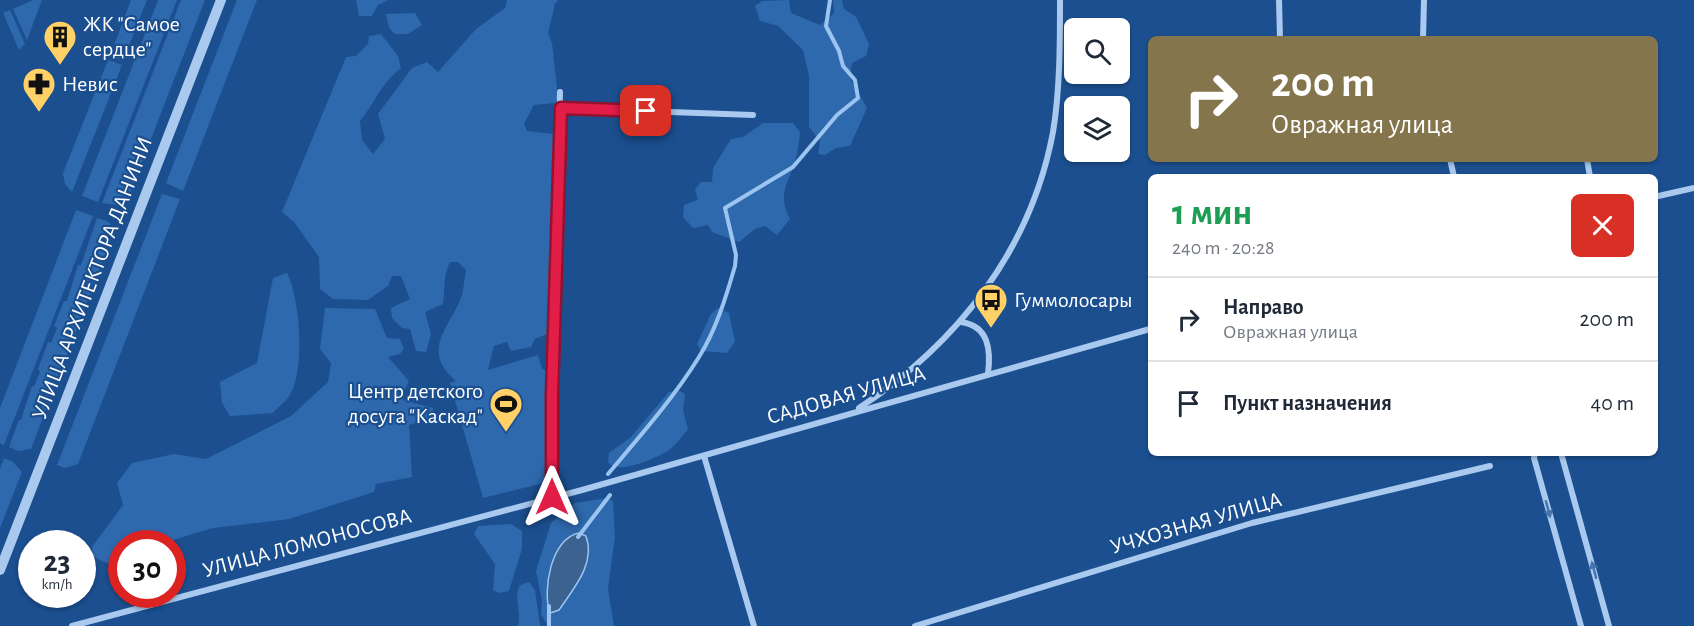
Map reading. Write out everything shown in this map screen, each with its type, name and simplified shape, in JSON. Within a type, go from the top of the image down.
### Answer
[{"type":"street","name":"УЛИЦА АРХИТЕКТОРА ДАНИНИ","points":[[0,570],[221,0]]},
{"type":"street","points":[[853,412],[906,375],[961,322],[995,278],[1008,255],[1027,217],[1046,163],[1053,130],[1060,0]]},
{"type":"street","points":[[1279,0],[1280,36]]},
{"type":"street","points":[[1423,36],[1424,0]]},
{"type":"street","points":[[552,497],[552,394],[560,92]]},
{"type":"street","points":[[561,108],[753,115]]},
{"type":"street","points":[[1658,196],[1694,188]]},
{"type":"street","points":[[961,322],[978,328],[988,343],[991,355],[988,374]]},
{"type":"street","name":"САДОВАЯ УЛИЦА","points":[[552,497],[1148,330]]},
{"type":"street","points":[[704,456],[754,626]]},
{"type":"street","points":[[1534,456],[1581,626]]},
{"type":"street","points":[[1562,456],[1609,626]]},
{"type":"street","name":"УЧХОЗНАЯ УЛИЦА","points":[[915,626],[1252,523],[1490,466]]},
{"type":"street","name":"УЛИЦА ЛОМОНОСОВА","points":[[72,626],[552,497]]},
{"type":"shaded area","points":[[33,0],[42,0],[27,40],[13,9]]},
{"type":"shaded area","points":[[131,0],[147,0],[123,61],[110,56]]},
{"type":"shaded area","points":[[158,0],[177,0],[98,202],[82,196]]},
{"type":"shaded area","points":[[181,0],[205,0],[125,206],[102,203]]},
{"type":"shaded area","points":[[237,0],[257,0],[183,191],[166,183]]},
{"type":"shaded area","points":[[356,0],[388,0],[378,5],[372,16],[359,16]]},
{"type":"shaded area","points":[[507,0],[558,0],[548,33],[552,43],[558,97],[555,103],[534,105],[524,124],[527,131],[554,134],[547,334],[535,339],[531,347],[511,351],[507,342],[494,346],[488,370],[538,355],[542,369],[548,371],[548,482],[483,498],[450,383],[456,381],[445,370],[440,360],[439,349],[440,340],[461,298],[466,270],[458,262],[450,262],[445,278],[443,304],[425,312],[431,334],[426,352],[416,351],[410,329],[402,328],[392,318],[391,308],[410,299],[401,276],[392,276],[388,286],[368,300],[333,299],[320,289],[319,257],[294,222],[282,212],[346,57],[356,56],[368,44],[369,36],[381,34],[398,56],[401,68],[383,87],[360,121],[362,140],[373,154],[385,139],[378,114],[412,68],[427,62],[438,72],[476,29],[505,8]]},
{"type":"shaded area","points":[[789,0],[791,13],[820,25],[834,13],[833,0],[842,0],[844,9],[856,17],[869,44],[866,56],[852,63],[850,78],[867,108],[850,146],[836,148],[825,155],[818,154],[820,141],[809,127],[809,76],[803,50],[778,26],[760,21],[755,6],[762,1]]},
{"type":"shaded area","points":[[10,10],[25,44],[19,50],[3,13]]},
{"type":"shaded area","points":[[415,13],[422,25],[408,34],[395,34],[389,28],[386,14]]},
{"type":"shaded area","points":[[108,60],[122,65],[72,192],[65,184],[63,173]]},
{"type":"shaded area","points":[[763,123],[793,123],[800,132],[796,158],[784,196],[790,219],[777,235],[765,226],[755,229],[739,242],[712,232],[708,225],[693,228],[683,217],[684,205],[698,200],[695,189],[701,182],[712,182],[713,168],[731,139],[743,137]]},
{"type":"shaded area","points":[[162,194],[180,199],[78,464],[65,468],[57,465]]},
{"type":"shaded area","points":[[76,210],[93,216],[4,445],[0,443],[0,408]]},
{"type":"shaded area","points":[[97,218],[107,221],[115,229],[31,449],[18,451],[9,447],[32,386],[40,372],[38,369],[48,342],[51,343],[57,328],[54,326],[64,301],[67,301],[78,265],[81,265]]},
{"type":"shaded area","points":[[287,273],[292,284],[298,316],[299,353],[294,385],[287,398],[273,413],[230,416],[222,403],[220,382],[257,363],[273,278]]},
{"type":"shaded area","points":[[325,308],[375,309],[387,338],[400,339],[404,349],[400,354],[388,357],[409,381],[402,395],[403,400],[433,408],[433,418],[409,425],[412,477],[376,484],[374,492],[289,519],[213,528],[186,536],[186,530],[108,530],[108,563],[96,558],[96,542],[123,505],[117,483],[132,463],[174,454],[206,459],[291,416],[328,382],[331,363],[320,349]]},
{"type":"shaded area","points":[[718,308],[729,313],[735,342],[727,353],[701,351],[697,344],[711,314]]},
{"type":"shaded area","points":[[678,390],[685,394],[683,410],[688,429],[674,446],[637,464],[620,467],[608,462],[609,453],[631,437],[669,392]]},
{"type":"shaded area","points":[[4,458],[13,462],[22,472],[0,528],[0,469]]},
{"type":"shaded area","points":[[607,498],[613,501],[615,536],[608,589],[614,626],[548,626],[541,614],[542,601],[536,571],[551,523],[575,503]]},
{"type":"shaded area","points":[[511,524],[522,531],[522,549],[509,591],[500,593],[493,590],[495,564],[474,534],[478,526]]},
{"type":"shaded area","points":[[579,533],[586,536],[588,556],[586,565],[577,584],[559,610],[550,613],[548,579],[555,555],[569,537]]},
{"type":"shaded area","points":[[529,582],[535,590],[540,626],[518,626],[518,590],[520,585]]},
{"type":"waterway","points":[[608,474],[678,388],[705,347],[715,325],[732,278],[736,255],[725,208],[793,167],[837,115],[858,98],[855,80],[843,66],[839,51],[826,26],[830,0]]},
{"type":"waterway","points":[[578,537],[610,495]]},
{"type":"waterway","points":[[549,606],[549,626]]},
{"type":"place","name":"ЖК \"Самое сердце\"","points":[[60,66]]},
{"type":"place","name":"Невис","points":[[39,113]]},
{"type":"place","name":"Гуммолосары","points":[[991,329]]},
{"type":"place","name":"Центр детского досуга \"Каскад\"","points":[[506,433]]},
{"type":"route","points":[[552,497],[552,394],[561,108],[646,111]]}]
